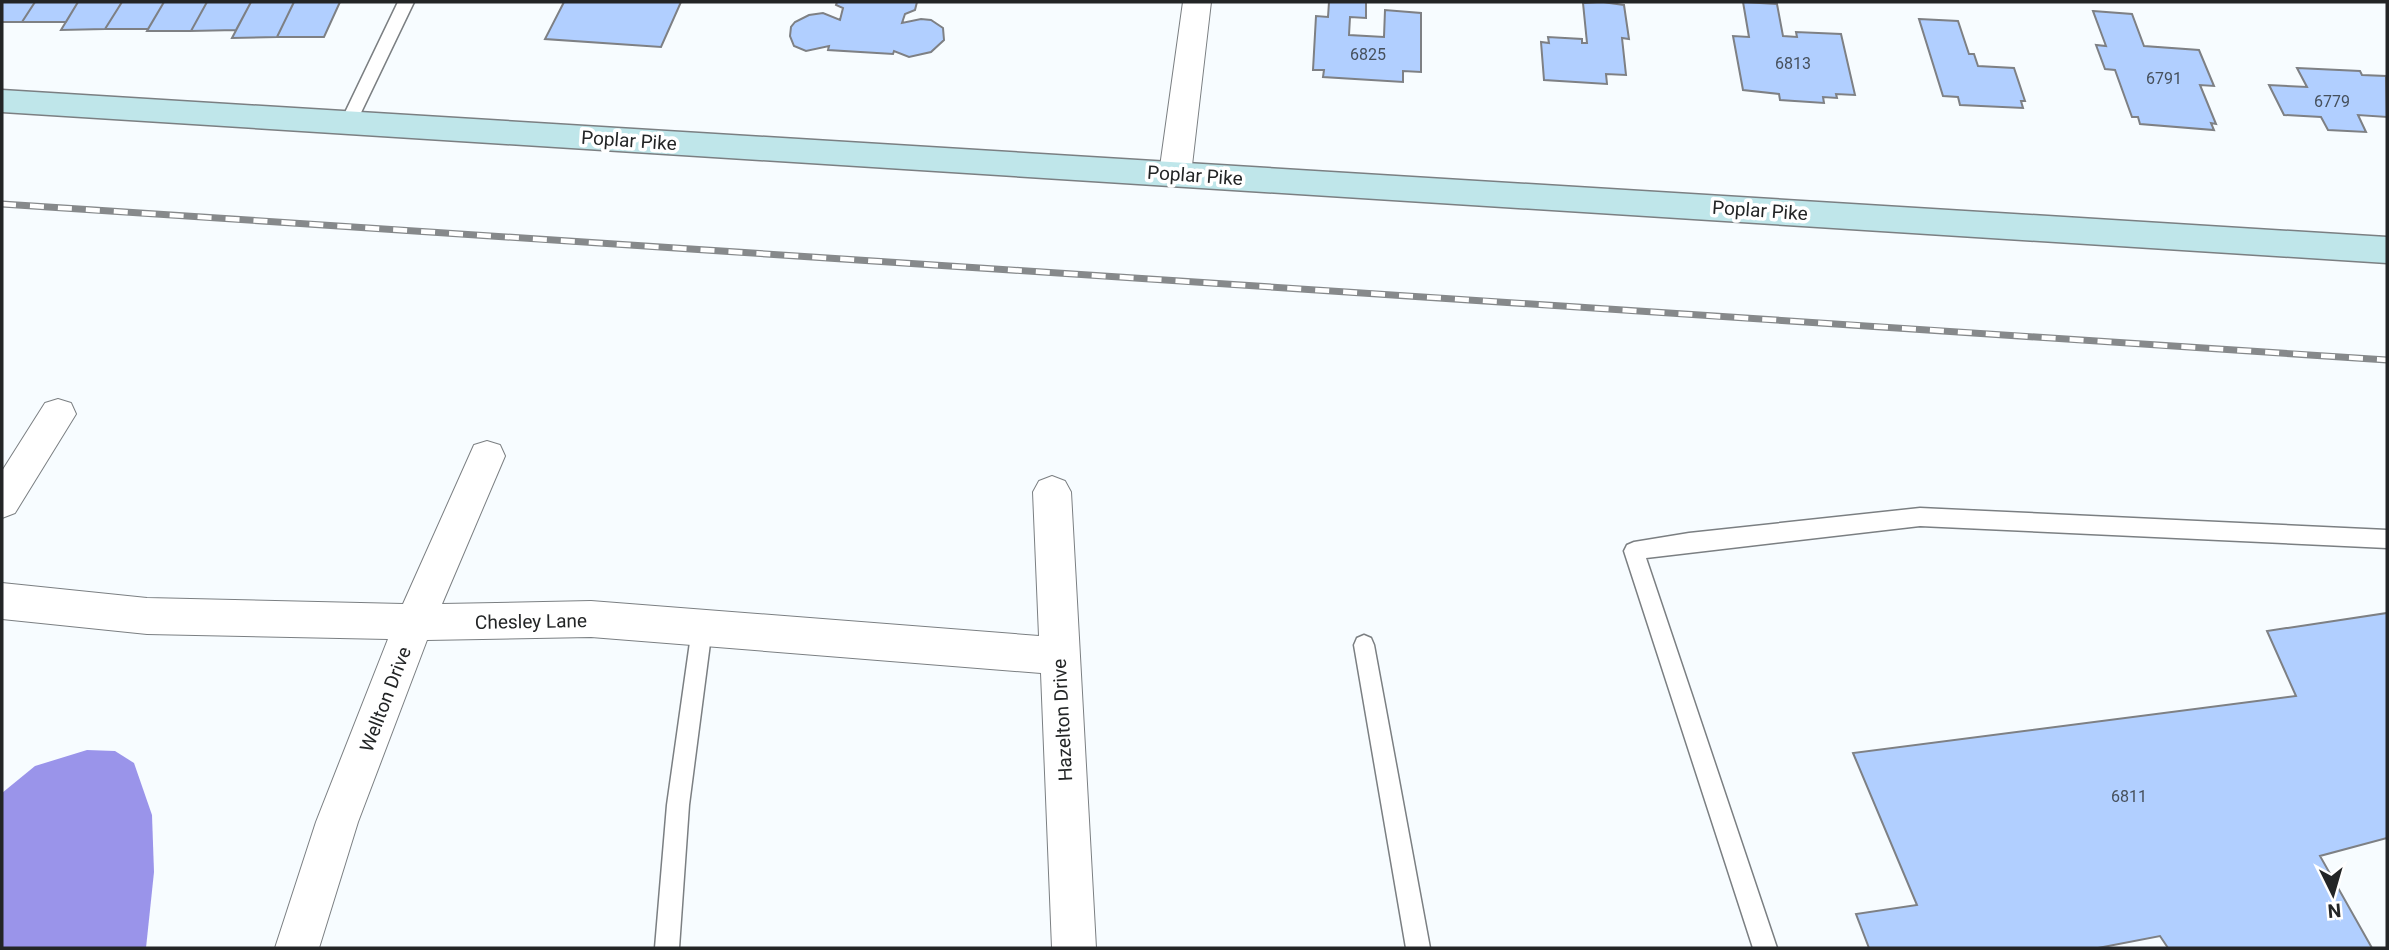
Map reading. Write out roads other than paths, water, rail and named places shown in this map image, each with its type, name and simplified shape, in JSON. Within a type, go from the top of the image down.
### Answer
[{"type":"main road","name":"Poplar Pike","points":[[2,101],[2387,250]]},
{"type":"street","points":[[1175,174],[1196,2]]},
{"type":"street","points":[[2,502],[58,414]]},
{"type":"street","name":"Wellton Drive","points":[[297,948],[343,810],[413,622],[487,456]]},
{"type":"street","name":"Hazelton Drive","points":[[1052,492],[1074,948]]},
{"type":"street","name":"Chesley Lane","points":[[2,601],[147,616],[413,622],[591,619],[1059,656]]},
{"type":"lane","points":[[348,123],[406,2]]},
{"type":"lane","points":[[1765,948],[1634,551],[1689,541],[1920,517],[2387,539]]},
{"type":"lane","points":[[667,948],[678,805],[702,628]]},
{"type":"lane","points":[[1364,645],[1418,948]]},
{"type":"railway","points":[[2,204],[2387,360]]}]
